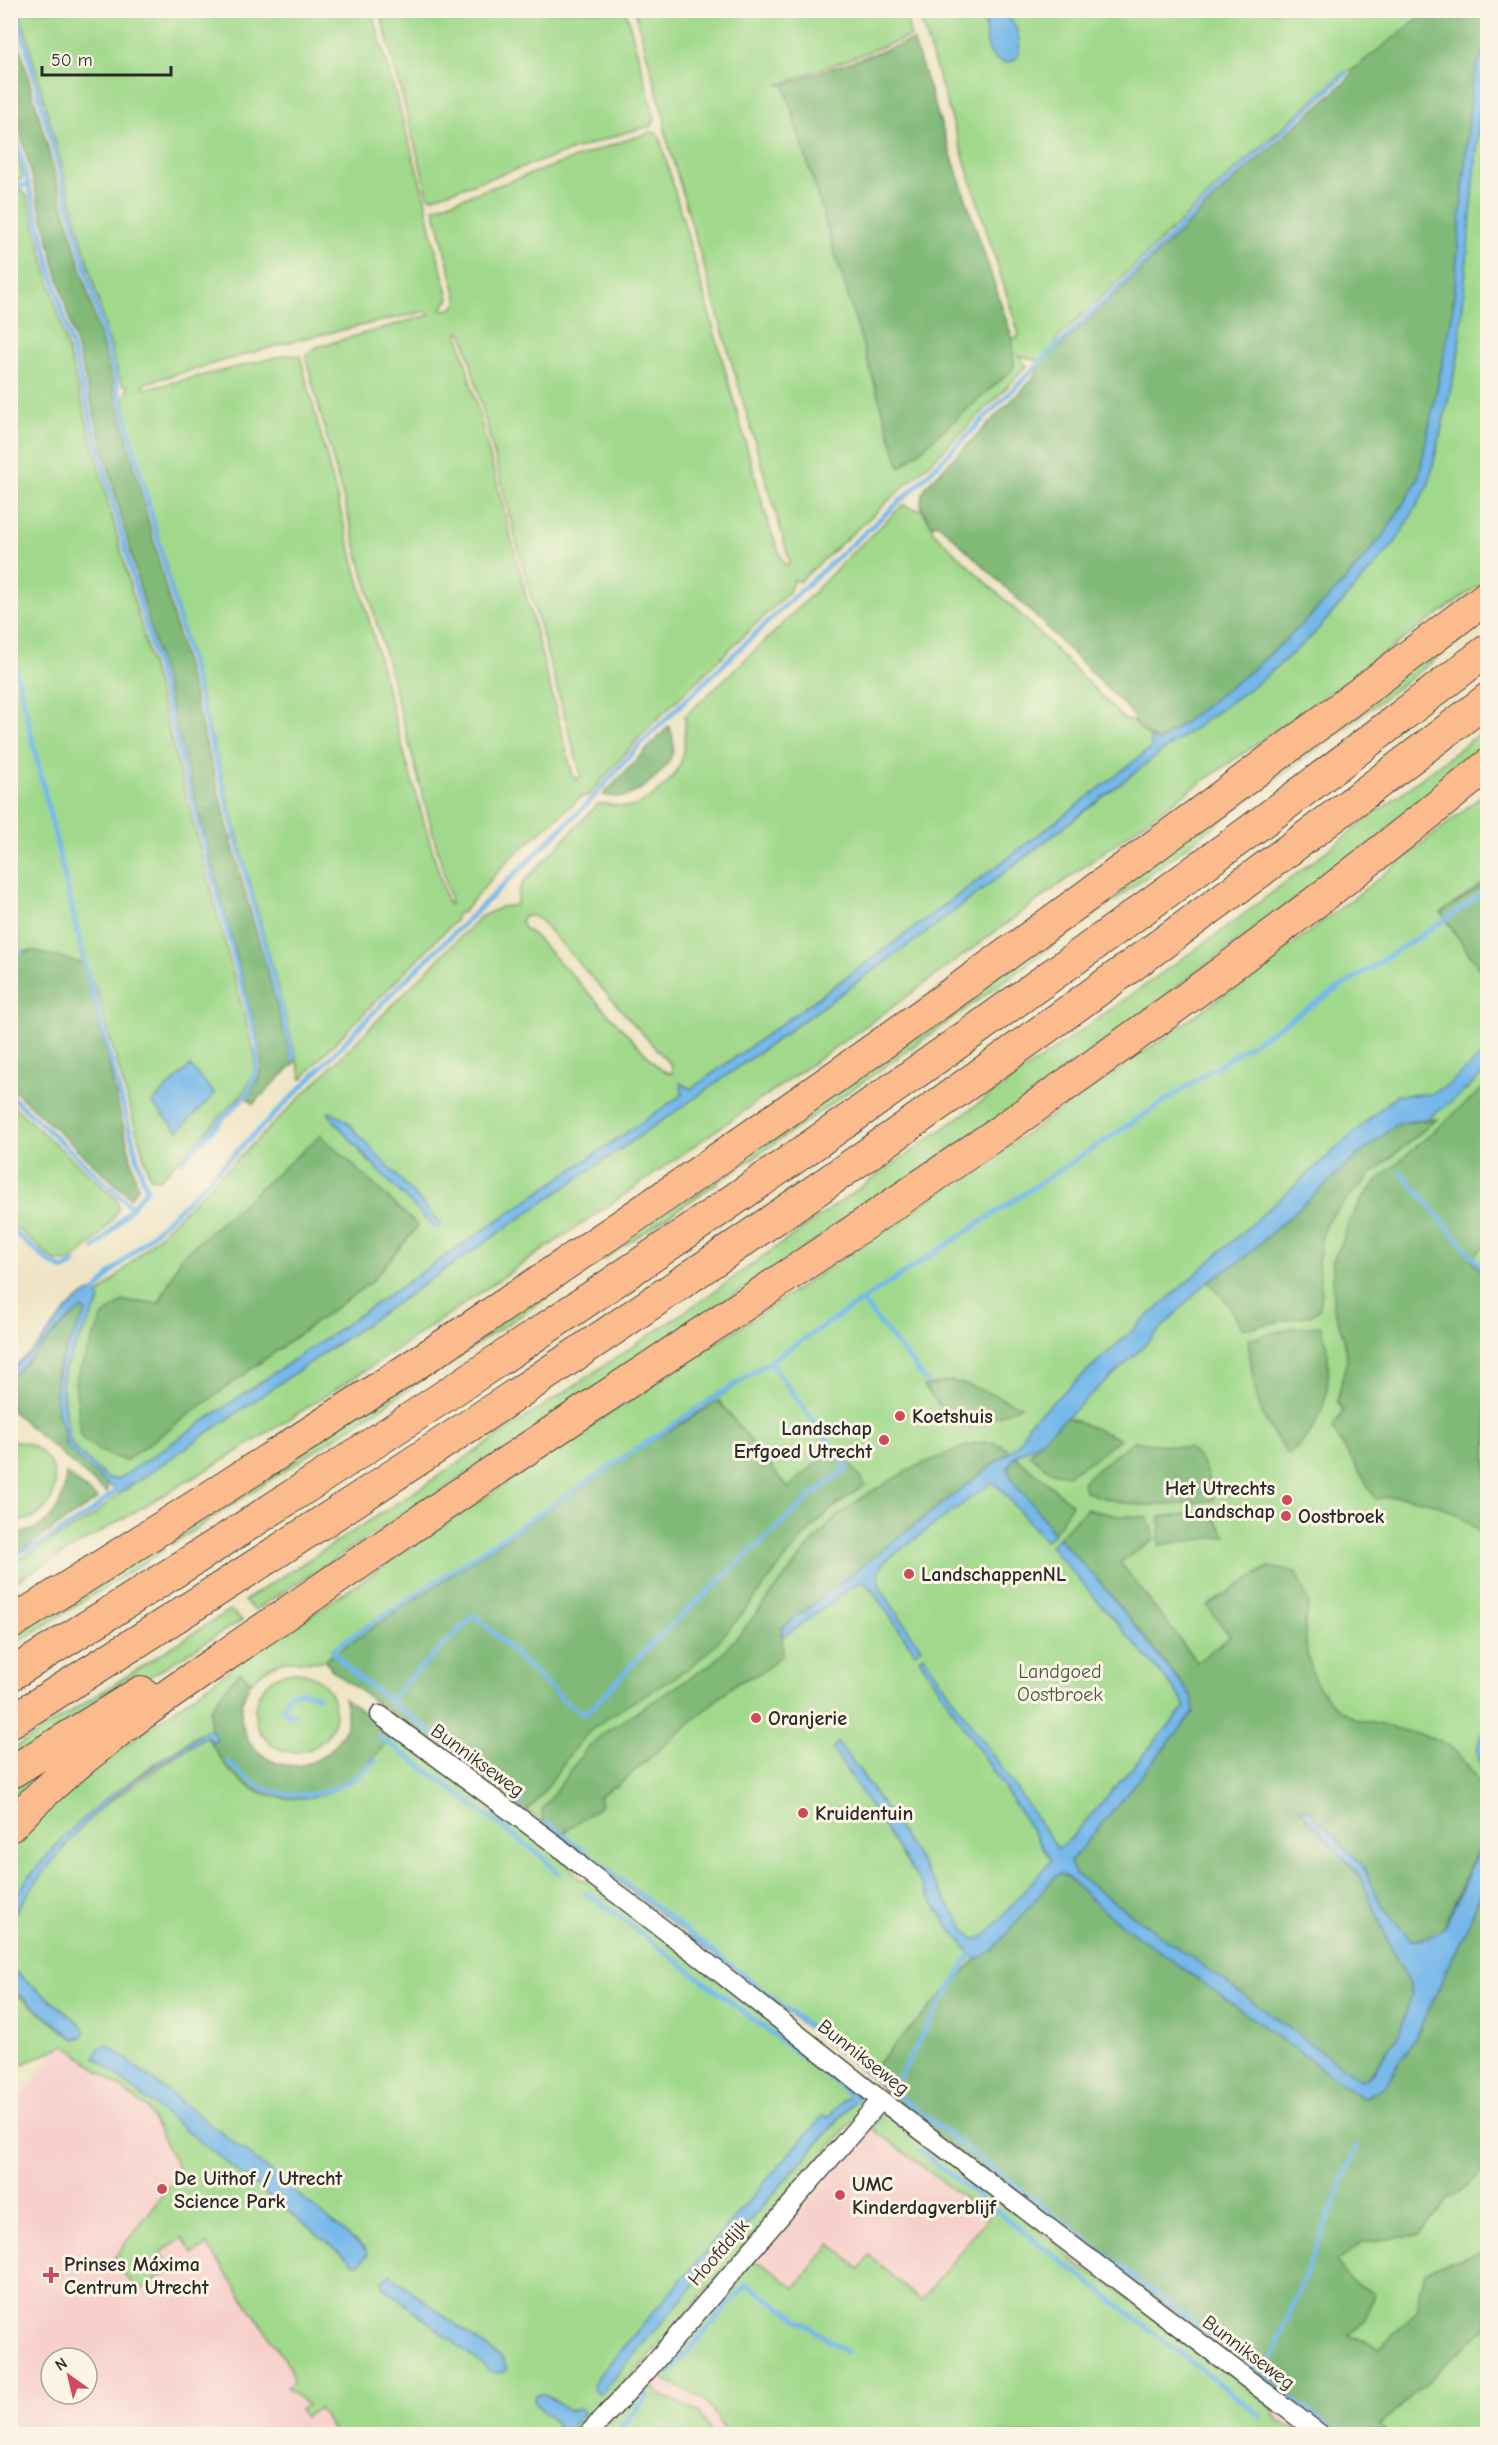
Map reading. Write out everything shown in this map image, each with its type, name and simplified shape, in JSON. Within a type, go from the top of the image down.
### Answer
[{"type":"highway","points":[[10,1624],[260,1466],[630,1219],[992,965],[1237,786],[1488,596]]},
{"type":"highway","points":[[10,1675],[238,1532],[497,1361],[796,1157],[1224,850],[1488,650]]},
{"type":"highway","points":[[10,1722],[336,1515],[698,1273],[1051,1024],[1237,888],[1488,699]]},
{"type":"highway","points":[[10,1826],[35,1800],[146,1710],[463,1491],[978,1147],[1167,1014],[1362,867],[1488,765]]},
{"type":"highway","points":[[10,1600],[260,1466]]},
{"type":"highway","points":[[10,1773],[463,1491]]},
{"type":"street","name":"Bunnikseweg","points":[[380,1715],[551,1841],[881,2100],[1320,2434]]},
{"type":"street","name":"Hoofddijk","points":[[588,2434],[645,2373],[881,2100]]},
{"type":"shaded area","name":"De Uithof / Utrecht Science Park","points":[[85,2015],[621,2422],[883,2114],[1310,2434],[11,2434],[10,2111]]},
{"type":"green space","points":[[10,11],[111,377],[243,885],[292,1060],[294,1063],[297,1061],[253,1104],[246,1097],[260,1071],[259,1042],[11,97]]},
{"type":"green space","points":[[20,11],[372,11],[425,199],[449,298],[441,310],[451,309],[457,304],[457,297],[434,208],[632,138],[653,132],[659,135],[769,526],[783,562],[788,566],[790,562],[665,133],[665,121],[635,11],[904,11],[911,36],[778,85],[784,85],[901,467],[1014,366],[1012,337],[1016,339],[1019,334],[918,11],[1428,11],[1351,71],[1346,71],[1224,180],[1056,340],[1055,347],[1042,362],[1018,355],[1027,366],[1000,394],[915,476],[799,582],[794,579],[789,592],[646,730],[588,796],[581,797],[506,862],[463,912],[457,914],[455,921],[302,1079],[124,405],[124,398],[129,388],[122,383]],"holes":[[[426,311],[429,315],[317,347],[305,355],[451,900],[450,905],[403,750],[300,356],[286,355],[147,389],[143,386],[145,383],[297,340]],[[460,331],[463,333],[520,555],[581,775],[577,780],[573,776],[458,334]]]},
{"type":"green space","points":[[380,11],[626,11],[655,119],[652,126],[630,131],[431,198],[428,195]]},
{"type":"green space","points":[[1428,11],[1487,11],[1487,39],[1472,84],[1452,317],[1418,480],[1386,532],[1346,580],[1303,624],[1257,666],[1160,741],[1150,737],[1142,730],[1130,711],[941,526],[937,523],[932,525],[925,515],[922,496],[927,485],[1032,380],[1042,362],[1055,347],[1059,348],[1228,186],[1347,80],[1352,74],[1351,71]]},
{"type":"green space","points":[[913,40],[1012,337],[1014,366],[900,468],[784,85]]},
{"type":"green space","points":[[1487,77],[1487,579],[1293,719],[1157,813],[894,1006],[630,1191],[366,1370],[232,1455],[11,1584],[11,1561],[26,1556],[92,1517],[120,1493],[695,1098],[927,932],[1160,753],[1263,679],[1312,636],[1428,487],[1458,357],[1479,126],[1483,90]]},
{"type":"green space","points":[[10,129],[22,173],[22,179],[11,185]]},
{"type":"green space","points":[[21,190],[27,196],[255,1056],[255,1072],[242,1094],[160,1179],[150,1178],[95,986],[88,976],[85,964],[35,951],[11,951],[10,193]]},
{"type":"green space","points":[[903,505],[921,509],[932,525],[933,532],[1026,620],[1125,720],[1134,722],[1151,739],[1151,748],[980,878],[691,1089],[681,1084],[683,1094],[119,1479],[108,1479],[74,1448],[70,1440],[62,1385],[65,1367],[98,1305],[100,1300],[98,1295],[314,1084],[480,917],[501,907],[516,905],[519,890],[526,879],[598,804],[630,807],[649,798],[665,785],[682,760],[685,716],[780,627],[849,556]],"holes":[[[524,916],[539,919],[672,1066],[672,1074],[660,1069],[536,937],[524,928],[521,921]],[[346,1120],[371,1150],[395,1186],[361,1154]],[[418,1226],[371,1282],[125,1461],[123,1301],[159,1303],[181,1257]]]},
{"type":"green space","points":[[1487,602],[1487,620],[1255,796],[917,1044],[600,1262],[279,1475],[171,1545],[162,1537]]},
{"type":"green space","points":[[669,726],[672,733],[673,751],[664,768],[636,792],[622,797],[603,795]]},
{"type":"green space","points":[[1487,728],[1487,745],[1375,840],[1023,1101],[498,1454],[255,1610],[244,1601],[416,1491],[695,1305],[1231,924]]},
{"type":"green space","name":"Landgoed Oostbroek","points":[[1487,791],[1487,880],[1441,913],[1487,900],[1487,2434],[1332,2434],[333,1661],[758,1371],[715,1395],[325,1660],[284,1661],[269,1668],[251,1682],[241,1672],[210,1709],[210,1728],[126,1784],[75,1827],[52,1851],[11,1904],[11,1847],[27,1827],[105,1760],[268,1642],[281,1636],[878,1235],[1097,1085],[1360,893]]},
{"type":"green space","points":[[1487,883],[1487,980],[1441,913]]},
{"type":"green space","points":[[35,951],[85,964],[138,1188],[130,1198],[11,1088],[11,955]]},
{"type":"green space","points":[[1487,1085],[1487,1244],[1471,1259],[1487,1278],[1487,1540],[1464,1519],[1437,1505],[1407,1498],[1376,1499],[1332,1428],[1343,1411],[1337,1401],[1347,1359],[1344,1339],[1333,1306],[1333,1260],[1344,1238],[1348,1223],[1361,1200],[1379,1179]]},
{"type":"green space","points":[[10,1103],[116,1199],[119,1208],[110,1223],[90,1245],[69,1262],[55,1261],[11,1223]]},
{"type":"green space","points":[[1437,1119],[1369,1176],[1327,1221],[1321,1240],[1318,1264],[1322,1293],[1320,1308],[1312,1315],[1243,1329],[1226,1301],[1208,1281],[1239,1262],[1355,1158],[1397,1124]]},
{"type":"green space","points":[[321,1135],[418,1226],[371,1282],[125,1461],[100,1451],[81,1437],[75,1381],[103,1316],[123,1301],[159,1303],[181,1257]]},
{"type":"green space","points":[[82,1308],[87,1312],[62,1358],[56,1375],[58,1411],[65,1445],[108,1485],[106,1493],[11,1410],[11,1378],[62,1325]]},
{"type":"green space","points":[[1320,1326],[1328,1363],[1324,1404],[1312,1431],[1289,1455],[1262,1414],[1255,1388],[1248,1340],[1290,1328]]},
{"type":"green space","points":[[951,1381],[1021,1406],[969,1428],[946,1414],[924,1386]]},
{"type":"green space","points":[[719,1401],[788,1488],[821,1459],[818,1454],[827,1446],[844,1457],[865,1485],[830,1511],[809,1531],[740,1617],[697,1662],[607,1718],[583,1738],[528,1810],[522,1811],[332,1670],[325,1660],[639,1449]]},
{"type":"green space","points":[[1066,1417],[1120,1439],[1068,1475],[1052,1472],[1029,1455]]},
{"type":"green space","points":[[10,1441],[30,1445],[44,1454],[52,1468],[55,1483],[52,1498],[43,1510],[30,1519],[11,1521]]},
{"type":"green space","points":[[1133,1441],[1188,1448],[1203,1464],[1214,1500],[1150,1505],[1119,1502],[1086,1492],[1082,1482]]},
{"type":"green space","points":[[974,1443],[999,1444],[1010,1451],[782,1628],[783,1654],[762,1672],[735,1684],[616,1787],[614,1786],[599,1797],[601,1805],[560,1836],[560,1844],[543,1828],[542,1810],[587,1748],[604,1733],[713,1663],[744,1629],[806,1550],[835,1518],[864,1496],[910,1469]]},
{"type":"green space","points":[[1015,1456],[1072,1504],[1054,1534],[1011,1478],[1008,1468]]},
{"type":"green space","points":[[66,1473],[98,1499],[23,1549],[11,1554],[11,1534],[35,1529],[52,1516],[62,1497]]},
{"type":"green space","points":[[1086,1509],[1119,1516],[1147,1517],[1155,1539],[1120,1562],[1197,1662],[1230,1636],[1207,1606],[1268,1567],[1296,1572],[1309,1604],[1305,1624],[1307,1653],[1315,1681],[1327,1698],[1343,1712],[1356,1719],[1434,1738],[1451,1747],[1468,1766],[1487,1797],[1487,1826],[1443,1929],[1427,1938],[1411,1940],[1382,1906],[1363,1866],[1310,1811],[1308,1818],[1361,1877],[1391,1948],[1410,1984],[1412,1994],[1400,2032],[1368,2078],[1361,2080],[1356,2077],[1074,1873],[1069,1862],[1194,1712],[1180,1682],[1098,1580],[1058,1538]]},
{"type":"green space","points":[[1210,1511],[1226,1536],[1159,1545],[1160,1517]]},
{"type":"green space","points":[[154,1543],[164,1550],[11,1647],[11,1634]]},
{"type":"green space","points":[[230,1610],[242,1620],[11,1762],[11,1750]]},
{"type":"green space","points":[[240,1672],[251,1682],[242,1704],[242,1724],[249,1742],[262,1755],[279,1763],[298,1765],[317,1760],[335,1745],[346,1723],[347,1710],[344,1698],[394,1735],[359,1773],[331,1791],[301,1798],[269,1795],[242,1781],[230,1771],[206,1736],[217,1739],[210,1720],[211,1711],[214,1703]]},
{"type":"green space","points":[[287,1672],[303,1672],[317,1679],[328,1690],[335,1704],[332,1727],[317,1745],[303,1752],[287,1752],[273,1745],[262,1734],[255,1720],[255,1704],[262,1690],[273,1679]]},
{"type":"green space","points":[[394,1735],[558,1853],[580,1879],[593,1883],[864,2094],[867,2103],[615,2396],[598,2404],[582,2434],[565,2434],[584,2412],[578,2409],[568,2411],[545,2394],[534,2401],[557,2426],[550,2434],[336,2434],[318,2408],[305,2417],[300,2410],[307,2405],[287,2388],[293,2381],[290,2367],[207,2245],[193,2254],[183,2238],[161,2252],[172,2269],[139,2291],[112,2261],[180,2172],[147,2108],[65,2045],[12,2069],[11,2077],[11,1999],[17,1995],[67,2034],[75,2039],[81,2038],[77,2021],[11,1968],[11,1919],[37,1879],[102,1807],[206,1736],[244,1783],[272,1796],[301,1797],[318,1795],[346,1781],[359,1772]],"holes":[[[138,2092],[218,2130],[366,2250],[367,2255],[249,2179]],[[858,2093],[860,2095],[601,2392],[825,2116],[828,2119],[844,2099]],[[390,2275],[503,2360],[506,2367],[382,2281]]]},
{"type":"green space","points":[[89,1740],[11,1811],[11,1789]]},
{"type":"green space","points":[[1056,1875],[1067,1877],[1109,1915],[1363,2098],[1385,2086],[1417,2035],[1469,1923],[1487,1876],[1487,2166],[1468,2186],[1447,2200],[1419,2235],[1363,2242],[1336,2262],[1350,2280],[1374,2293],[1366,2320],[1349,2335],[1380,2348],[1416,2312],[1425,2272],[1450,2261],[1487,2251],[1487,2326],[1379,2426],[1390,2434],[1327,2434],[894,2103],[868,2073]]},
{"type":"green space","points":[[886,2111],[1064,2250],[1079,2266],[1099,2276],[1274,2409],[1278,2419],[1308,2434],[1288,2432],[1285,2434],[727,2434],[705,2402],[667,2381],[658,2370],[750,2260],[763,2264],[795,2288],[831,2244],[859,2269],[870,2256],[921,2301],[988,2217],[871,2127]]},
{"type":"green space","points":[[646,2383],[651,2384],[659,2394],[699,2413],[713,2434],[599,2434]]},
{"type":"water","points":[[998,12],[1004,14],[1014,24],[1019,38],[1019,52],[1010,62],[993,57],[988,45],[985,31],[986,19],[990,14]]},
{"type":"water","points":[[1487,39],[1487,77],[1483,90],[1479,126],[1458,357],[1428,487],[1395,543],[1312,636],[1263,679],[1160,753],[927,932],[695,1098],[120,1493],[70,1451],[58,1411],[57,1380],[63,1357],[86,1312],[82,1308],[62,1325],[11,1378],[11,1370],[39,1344],[64,1313],[80,1298],[95,1291],[100,1300],[65,1367],[62,1385],[70,1440],[74,1448],[108,1479],[119,1479],[683,1094],[680,1083],[691,1089],[1095,792],[1151,748],[1151,739],[1160,741],[1257,666],[1303,624],[1346,580],[1386,532],[1418,480],[1452,317],[1472,84]]},
{"type":"water","points":[[1487,1051],[1487,1070],[1459,1096],[1429,1118],[1397,1124],[1355,1158],[1239,1262],[1208,1281],[1134,1356],[1037,1444],[1015,1456],[1008,1468],[1011,1478],[1054,1534],[1045,1541],[998,1486],[991,1483],[884,1562],[878,1572],[880,1588],[921,1648],[915,1653],[872,1590],[862,1581],[786,1635],[782,1635],[782,1628],[1018,1445],[1030,1422],[1396,1095],[1431,1094],[1448,1085]]},
{"type":"water","points":[[190,1066],[215,1094],[178,1131],[152,1103]]},
{"type":"water","points":[[331,1112],[345,1120],[441,1224],[440,1227],[433,1227],[379,1171],[328,1113]]},
{"type":"water","points":[[1058,1538],[1098,1580],[1192,1697],[1194,1712],[1070,1862],[1074,1873],[1361,2080],[1368,2078],[1374,2071],[1400,2032],[1412,1994],[1410,1984],[1391,1948],[1361,1877],[1298,1807],[1310,1811],[1363,1866],[1382,1906],[1411,1940],[1431,1936],[1442,1929],[1446,1923],[1487,1826],[1487,1876],[1469,1923],[1417,2035],[1385,2086],[1363,2098],[1109,1915],[1061,1874],[1056,1875],[993,1950],[976,1960],[949,1927],[832,1748],[838,1743],[860,1771],[971,1938],[979,1939],[986,1935],[1051,1860],[919,1658],[923,1655],[1058,1849],[1070,1839],[1185,1707],[1180,1696],[1050,1546]]},
{"type":"water","points":[[210,1728],[217,1739],[214,1743],[206,1736],[138,1780],[100,1809],[52,1861],[11,1919],[11,1904],[28,1878],[65,1835],[108,1797]]},
{"type":"water","points":[[1482,1733],[1487,1734],[1487,1778],[1478,1751]]},
{"type":"water","points":[[10,1968],[77,2021],[85,2030],[84,2035],[75,2039],[20,1995],[11,1999]]},
{"type":"water","points":[[107,2044],[261,2164],[366,2250],[367,2255],[360,2263],[355,2264],[142,2096],[95,2057],[99,2048]]},
{"type":"water","points":[[860,2094],[601,2393],[595,2392],[593,2385],[597,2378],[794,2148],[824,2115],[828,2118],[844,2099]]},
{"type":"water","points":[[390,2275],[503,2360],[506,2367],[505,2372],[493,2373],[384,2287],[382,2281]]},
{"type":"water","points":[[545,2394],[568,2411],[581,2408],[584,2412],[565,2434],[550,2434],[557,2426],[534,2401],[535,2396]]},
{"type":"waterway","points":[[16,10],[294,1059]]},
{"type":"waterway","points":[[91,1297],[111,1273],[307,1082],[392,993],[587,804],[641,743],[799,592],[909,493],[1224,185],[1346,74]]},
{"type":"waterway","points":[[10,115],[257,1044],[256,1071],[245,1096],[182,1161]]},
{"type":"waterway","points":[[10,189],[28,184]]},
{"type":"waterway","points":[[10,644],[84,960],[147,1189],[94,1248]]},
{"type":"waterway","points":[[522,1802],[352,1672],[332,1650],[1227,1060],[1445,920],[1488,889]]},
{"type":"waterway","points":[[10,953],[21,952]]},
{"type":"waterway","points":[[10,1095],[133,1207]]},
{"type":"waterway","points":[[1401,1172],[1488,1275]]},
{"type":"waterway","points":[[10,1229],[52,1264],[64,1269],[75,1263]]},
{"type":"waterway","points":[[862,1301],[927,1382]]},
{"type":"waterway","points":[[391,1701],[404,1684],[475,1615],[562,1699],[583,1714],[594,1706],[650,1645],[810,1497],[848,1468],[770,1362]]},
{"type":"waterway","points":[[10,1557],[40,1544],[90,1513],[120,1487]]},
{"type":"waterway","points":[[294,1714],[287,1714],[283,1709],[288,1695],[300,1691],[318,1696]]},
{"type":"waterway","points":[[379,1737],[545,1859],[559,1874]]},
{"type":"waterway","points":[[228,1762],[260,1787],[297,1795],[322,1792],[346,1783],[375,1760]]},
{"type":"waterway","points":[[548,1823],[1338,2434]]},
{"type":"waterway","points":[[585,1894],[596,1899],[843,2088],[855,2100]]},
{"type":"waterway","points":[[892,2091],[933,2016],[971,1954]]},
{"type":"waterway","points":[[1264,2377],[1357,2146]]},
{"type":"waterway","points":[[920,2151],[1261,2416]]},
{"type":"waterway","points":[[668,2373],[747,2284],[846,2352]]},
{"type":"waterway","points":[[615,2434],[648,2396]]},
{"type":"place","name":"Koetshuis","points":[[900,1416]]},
{"type":"place","name":"Landschap Erfgoed Utrecht","points":[[884,1440]]},
{"type":"place","name":"Het Utrechts Landschap","points":[[1287,1500]]},
{"type":"place","name":"Oostbroek","points":[[1286,1516]]},
{"type":"place","name":"LandschappenNL","points":[[909,1574]]},
{"type":"place","name":"Oranjerie","points":[[756,1718]]},
{"type":"place","name":"Kruidentuin","points":[[803,1813]]},
{"type":"place","name":"De Uithof / Utrecht Science Park","points":[[162,2189]]},
{"type":"place","name":"UMC Kinderdagverblijf","points":[[840,2195]]},
{"type":"place","name":"Prinses Máxima Centrum Utrecht","points":[[51,2275]]}]
